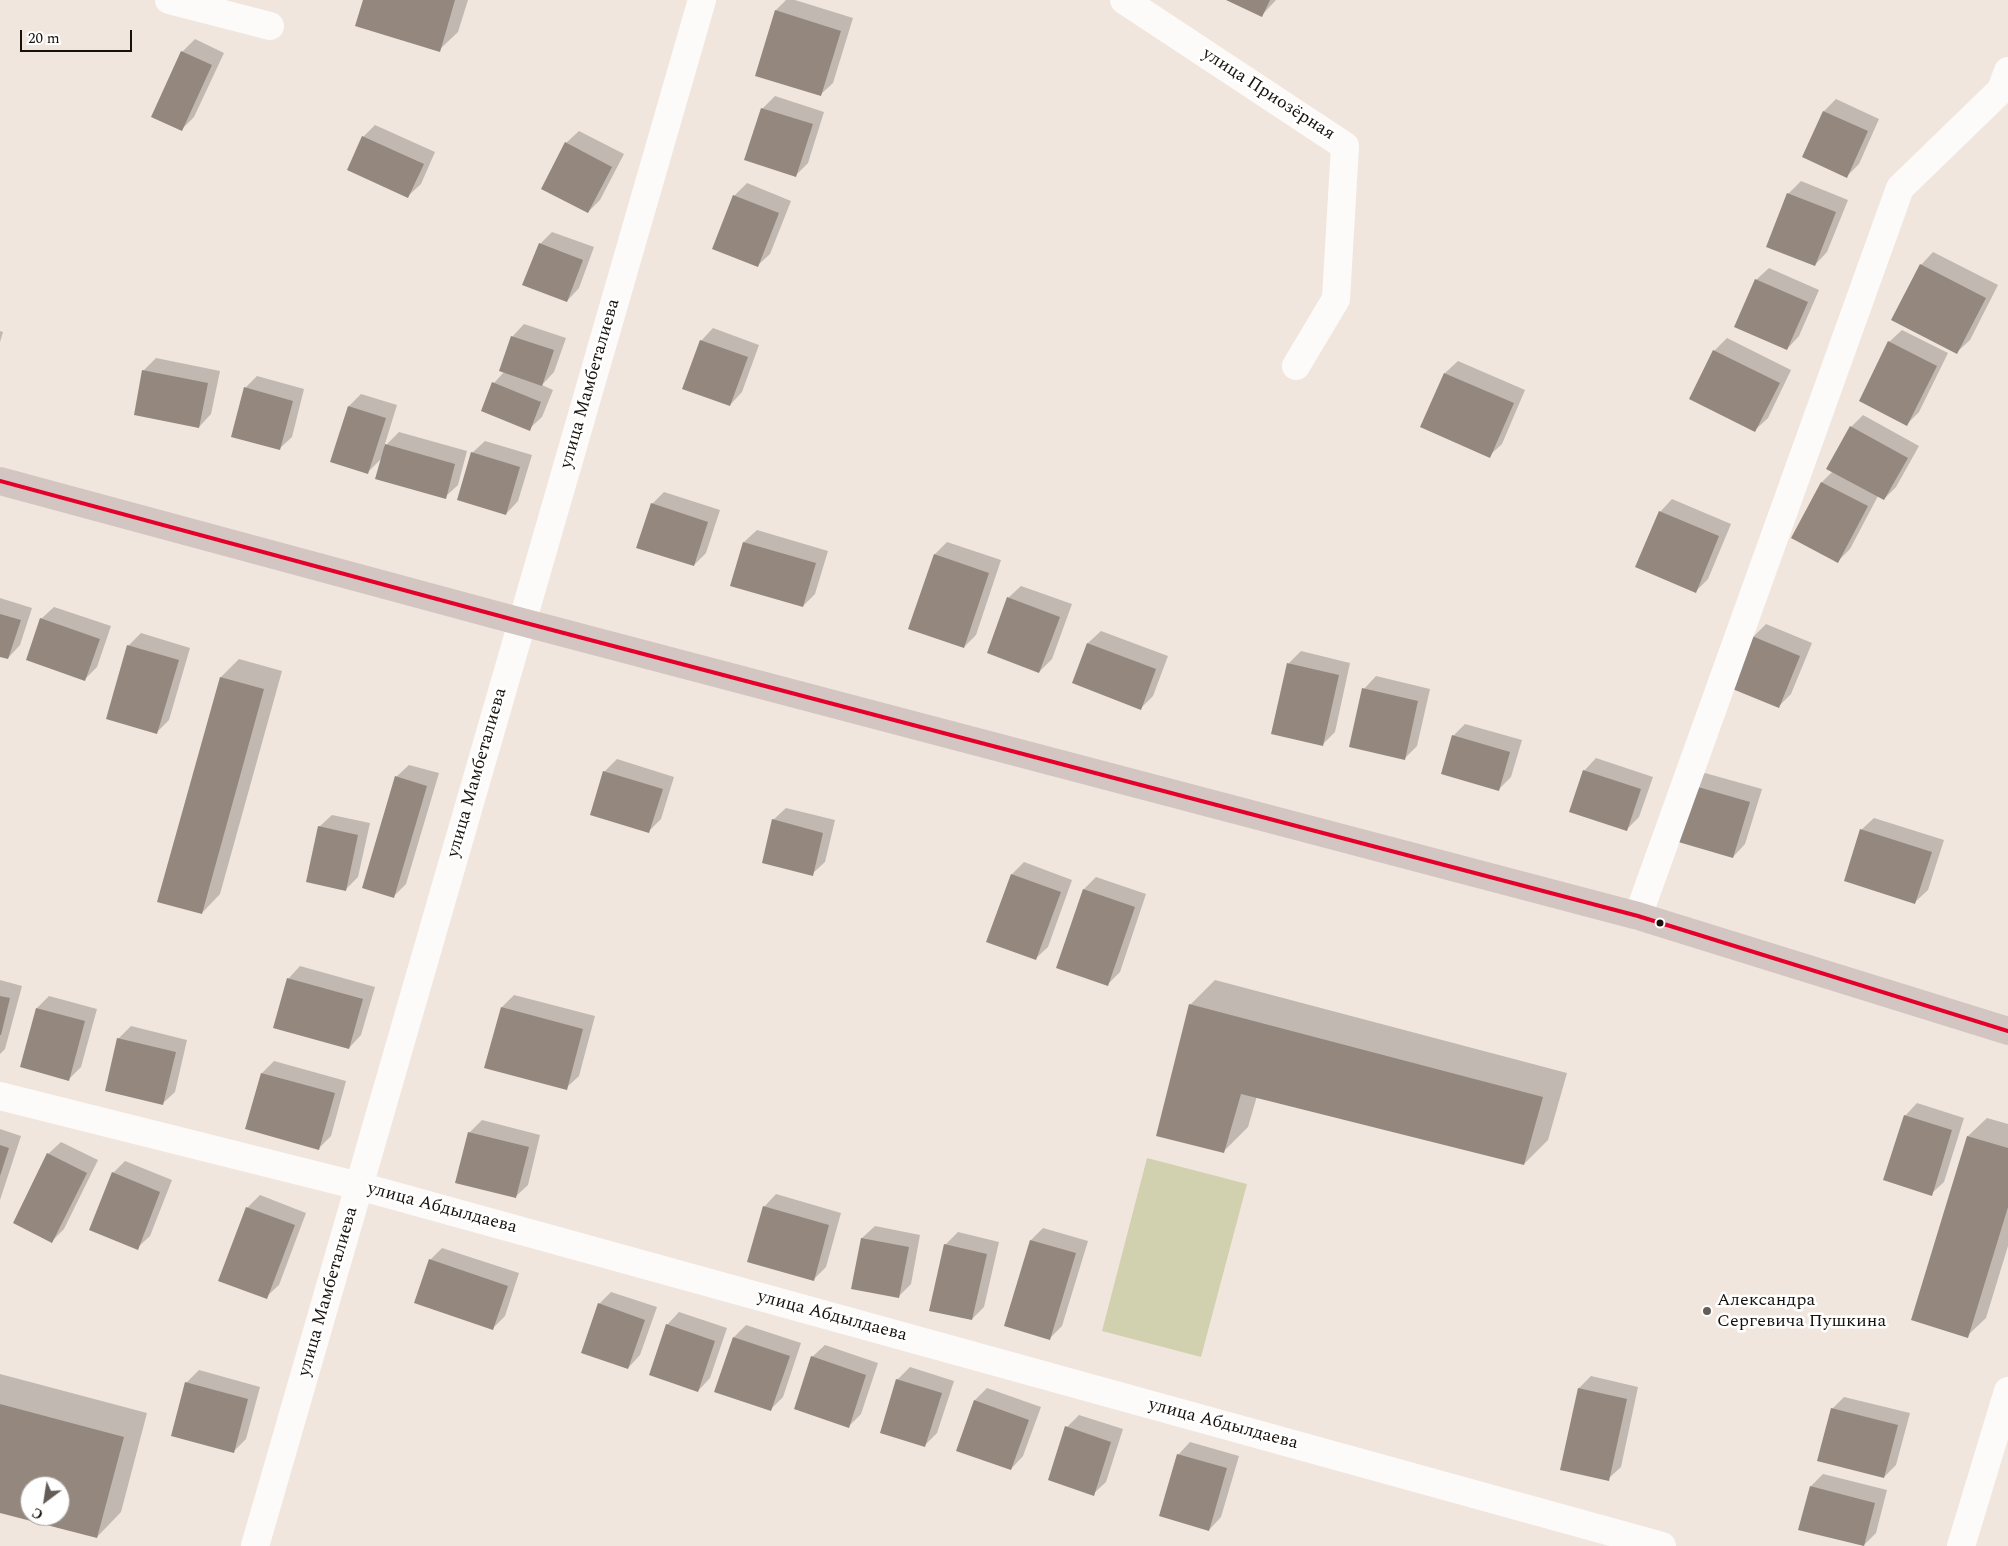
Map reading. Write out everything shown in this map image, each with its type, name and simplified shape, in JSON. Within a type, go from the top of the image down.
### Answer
[{"type":"highway","points":[[0,481],[522,622],[1638,916],[2008,1031]]},
{"type":"street","points":[[169,0],[270,26]]},
{"type":"street","name":"улица Мамбеталиева","points":[[255,1546],[702,0]]},
{"type":"street","name":"улица Приозёрная","points":[[1124,0],[1345,146],[1336,299],[1296,366]]},
{"type":"street","points":[[1638,916],[1900,188],[2002,90],[2008,71]]},
{"type":"street","name":"улица Абдылдаева","points":[[0,1096],[359,1186],[1662,1546]]},
{"type":"street","points":[[1961,1546],[2008,1391]]},
{"type":"green space","points":[[1147,1158],[1247,1184],[1201,1357],[1102,1331]]},
{"type":"building","points":[[363,0],[455,0],[440,52],[355,26]]},
{"type":"building","points":[[1226,0],[1270,0],[1262,17]]},
{"type":"building","points":[[775,10],[841,31],[821,96],[755,76]]},
{"type":"building","points":[[181,51],[212,65],[182,131],[151,117]]},
{"type":"building","points":[[761,108],[813,124],[796,177],[744,160]]},
{"type":"building","points":[[1823,111],[1868,131],[1847,178],[1802,157]]},
{"type":"building","points":[[362,136],[424,164],[408,198],[347,170]]},
{"type":"building","points":[[565,142],[612,167],[588,213],[541,189]]},
{"type":"building","points":[[1787,193],[1836,212],[1815,266],[1766,247]]},
{"type":"building","points":[[733,195],[779,213],[758,267],[712,249]]},
{"type":"building","points":[[539,243],[583,260],[567,302],[522,285]]},
{"type":"building","points":[[1920,264],[1986,298],[1957,354],[1891,320]]},
{"type":"building","points":[[1755,279],[1808,302],[1787,350],[1734,327]]},
{"type":"building","points":[[511,336],[554,350],[542,386],[499,371]]},
{"type":"building","points":[[700,340],[748,357],[730,406],[682,389]]},
{"type":"building","points":[[1888,341],[1937,366],[1907,426],[1859,401]]},
{"type":"building","points":[[1713,350],[1780,383],[1755,432],[1689,399]]},
{"type":"building","points":[[142,370],[208,383],[199,428],[134,415]]},
{"type":"building","points":[[1444,373],[1514,403],[1490,458],[1420,427]]},
{"type":"building","points":[[492,382],[541,402],[530,431],[481,411]]},
{"type":"building","points":[[244,387],[293,401],[280,450],[231,437]]},
{"type":"building","points":[[348,406],[386,418],[368,474],[330,462]]},
{"type":"building","points":[[1850,426],[1908,458],[1884,500],[1826,469]]},
{"type":"building","points":[[385,444],[455,464],[446,499],[375,479]]},
{"type":"building","points":[[471,452],[520,467],[506,515],[457,500]]},
{"type":"building","points":[[1821,482],[1868,506],[1838,563],[1791,538]]},
{"type":"building","points":[[651,503],[708,522],[694,566],[636,548]]},
{"type":"building","points":[[1659,511],[1719,536],[1696,593],[1635,567]]},
{"type":"building","points":[[743,542],[816,563],[803,607],[730,586]]},
{"type":"building","points":[[934,554],[989,573],[964,648],[908,629]]},
{"type":"building","points":[[1007,597],[1060,617],[1039,673],[987,653]]},
{"type":"building","points":[[0,614],[21,620],[8,659],[0,657]]},
{"type":"building","points":[[40,618],[100,639],[85,681],[26,660]]},
{"type":"building","points":[[1752,636],[1800,656],[1779,708],[1730,688]]},
{"type":"building","points":[[1087,643],[1156,669],[1141,710],[1072,683]]},
{"type":"building","points":[[127,645],[179,660],[157,734],[106,719]]},
{"type":"building","points":[[1287,663],[1339,675],[1323,746],[1271,734]]},
{"type":"building","points":[[220,677],[264,689],[202,914],[157,902]]},
{"type":"building","points":[[1362,688],[1418,701],[1405,760],[1349,747]]},
{"type":"building","points":[[1452,735],[1510,752],[1499,791],[1441,774]]},
{"type":"building","points":[[1583,770],[1641,789],[1627,831],[1569,812]]},
{"type":"building","points":[[603,771],[663,789],[649,833],[590,815]]},
{"type":"building","points":[[395,776],[427,786],[394,898],[362,888]]},
{"type":"building","points":[[1691,785],[1750,802],[1733,858],[1675,841]]},
{"type":"building","points":[[772,819],[823,833],[813,876],[762,863]]},
{"type":"building","points":[[318,826],[358,835],[346,891],[306,882]]},
{"type":"building","points":[[1860,829],[1932,852],[1915,904],[1844,881]]},
{"type":"building","points":[[1011,874],[1061,892],[1036,960],[986,942]]},
{"type":"building","points":[[1083,889],[1135,907],[1108,986],[1056,968]]},
{"type":"building","points":[[287,978],[363,999],[349,1049],[273,1028]]},
{"type":"building","points":[[0,996],[10,998],[1,1035],[0,1035]]},
{"type":"building","points":[[1189,1004],[1543,1097],[1524,1165],[1241,1094],[1224,1153],[1156,1136]]},
{"type":"building","points":[[501,1007],[583,1029],[567,1090],[484,1068]]},
{"type":"building","points":[[36,1008],[85,1021],[69,1081],[20,1067]]},
{"type":"building","points":[[117,1038],[176,1052],[163,1105],[105,1091]]},
{"type":"building","points":[[261,1073],[335,1093],[319,1150],[245,1129]]},
{"type":"building","points":[[1904,1115],[1952,1130],[1932,1196],[1883,1180]]},
{"type":"building","points":[[468,1132],[529,1147],[516,1198],[455,1183]]},
{"type":"building","points":[[1967,1136],[2008,1148],[2008,1207],[1968,1338],[1911,1320]]},
{"type":"building","points":[[0,1145],[9,1148],[0,1176]]},
{"type":"building","points":[[47,1153],[87,1173],[52,1243],[13,1223]]},
{"type":"building","points":[[112,1172],[160,1192],[138,1250],[89,1230]]},
{"type":"building","points":[[763,1206],[829,1225],[814,1281],[747,1262]]},
{"type":"building","points":[[246,1207],[295,1225],[267,1299],[218,1281]]},
{"type":"building","points":[[861,1238],[909,1247],[899,1298],[851,1289]]},
{"type":"building","points":[[1030,1240],[1076,1253],[1050,1340],[1004,1326]]},
{"type":"building","points":[[944,1244],[987,1254],[972,1320],[929,1311]]},
{"type":"building","points":[[429,1259],[508,1286],[493,1330],[414,1303]]},
{"type":"building","points":[[598,1303],[645,1320],[628,1369],[581,1353]]},
{"type":"building","points":[[666,1324],[715,1341],[698,1392],[649,1375]]},
{"type":"building","points":[[733,1337],[790,1356],[771,1411],[714,1392]]},
{"type":"building","points":[[811,1356],[866,1375],[849,1428],[794,1409]]},
{"type":"building","points":[[896,1379],[942,1393],[925,1447],[880,1433]]},
{"type":"building","points":[[185,1382],[248,1399],[234,1453],[171,1436]]},
{"type":"building","points":[[1578,1388],[1627,1399],[1609,1481],[1560,1470]]},
{"type":"building","points":[[974,1400],[1029,1420],[1011,1470],[956,1451]]},
{"type":"building","points":[[0,1404],[124,1437],[97,1538],[50,1526],[70,1526],[70,1476],[20,1476],[20,1518],[0,1513]]},
{"type":"building","points":[[1831,1408],[1898,1425],[1884,1478],[1817,1461]]},
{"type":"building","points":[[1065,1426],[1111,1442],[1094,1496],[1048,1480]]},
{"type":"building","points":[[1177,1454],[1227,1468],[1209,1531],[1159,1516]]},
{"type":"building","points":[[1810,1486],[1875,1503],[1864,1546],[1798,1530]]},
{"type":"transit line","points":[[0,481],[522,622],[1638,916],[2008,1031]]},
{"type":"place","name":"Александра Сергевича Пушкина","points":[[1707,1311]]}]
